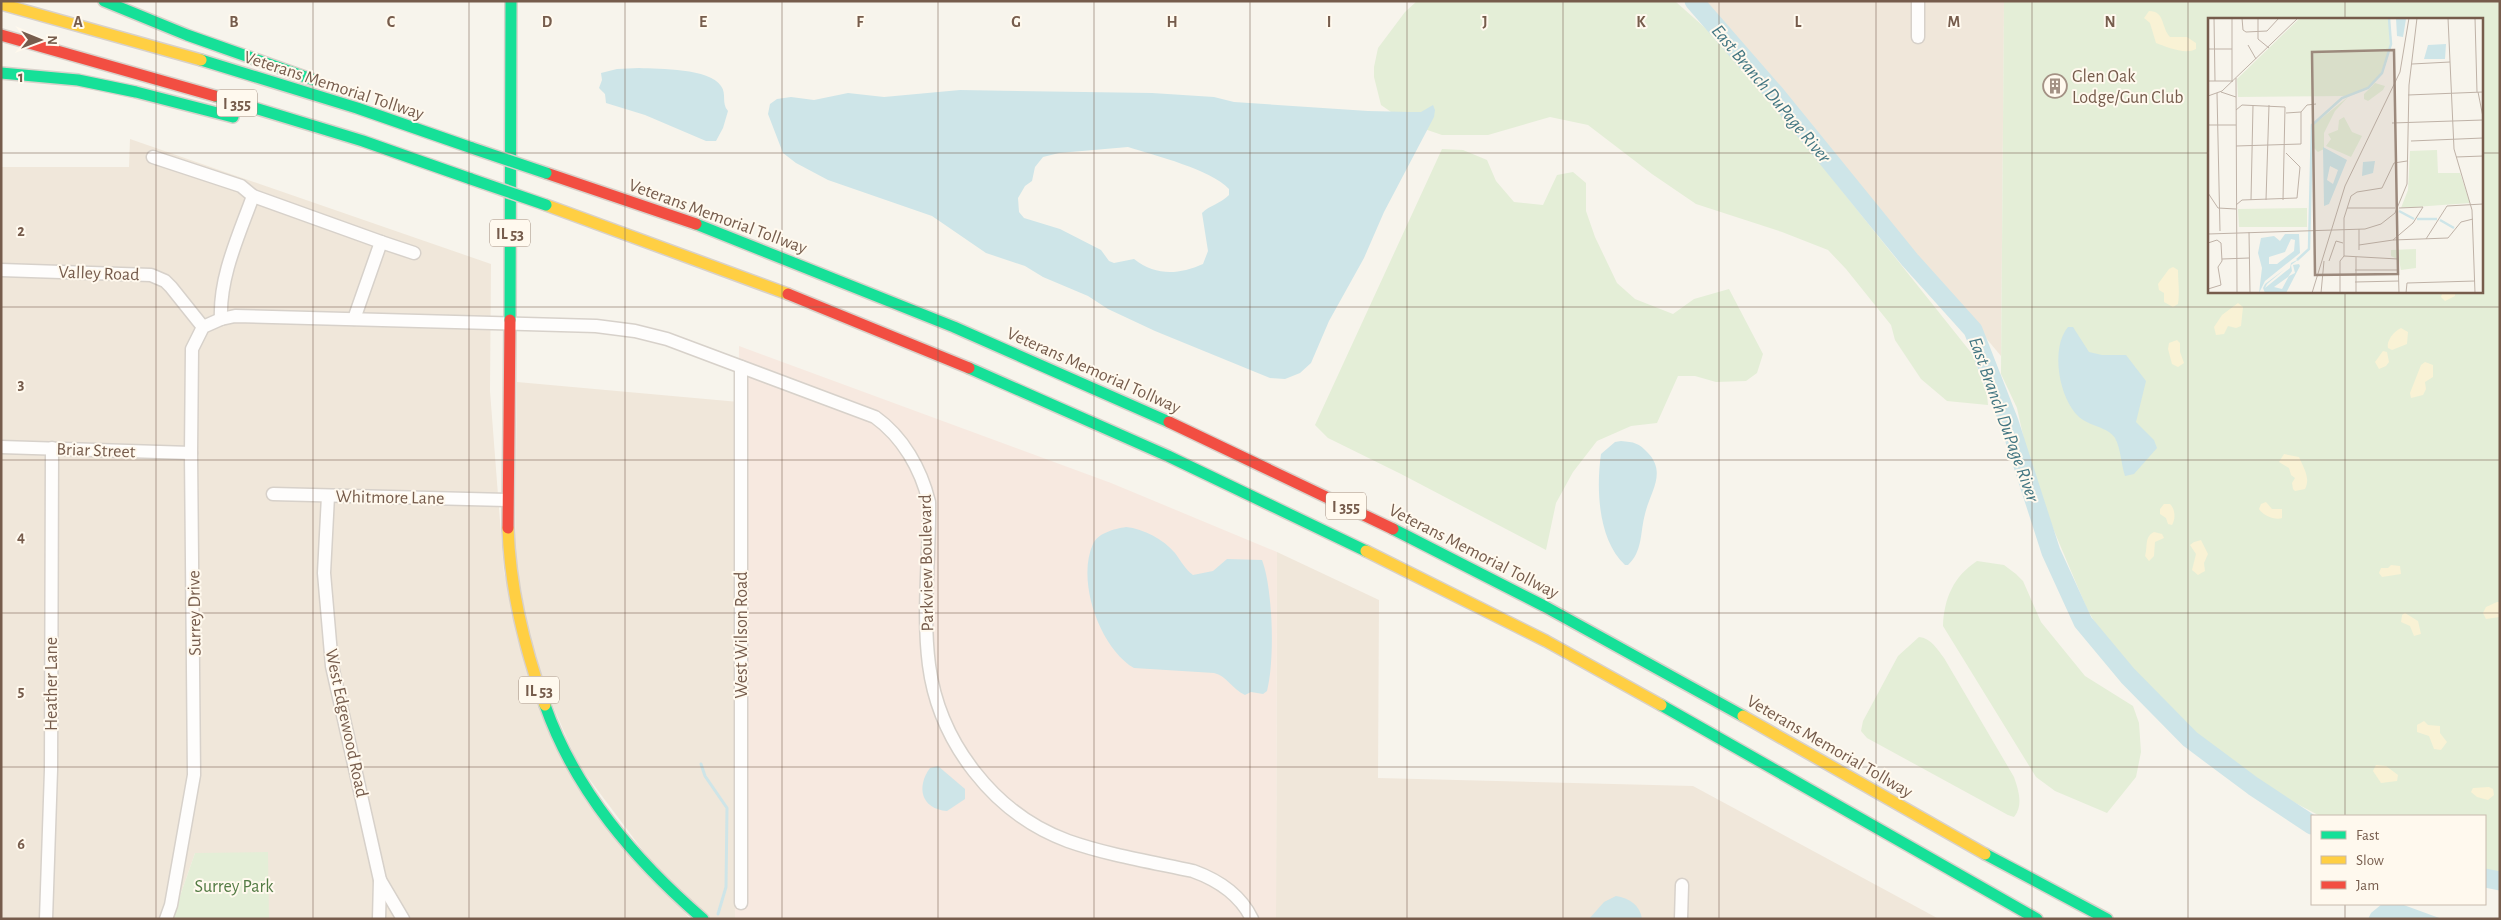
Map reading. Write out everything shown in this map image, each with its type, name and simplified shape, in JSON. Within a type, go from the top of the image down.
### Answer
[{"type":"main road","points":[[104,1],[187,35],[325,84]]},
{"type":"main road","name":"IL 53","points":[[511,1],[510,408],[507,500],[510,562],[522,633],[534,676],[562,744],[583,783],[609,823],[639,859],[702,919]]},
{"type":"main road","name":"Veterans Memorial Tollway","points":[[1,4],[190,57],[357,108],[749,244],[997,346],[1272,470],[1429,547],[1556,613],[1758,724],[2052,892],[2107,919]]},
{"type":"main road","name":"I 355","points":[[1,35],[251,106],[362,141],[662,245],[987,375],[1176,458],[1532,634],[1742,750],[2037,919]]},
{"type":"main road","points":[[1,73],[78,80],[136,92],[245,120]]},
{"type":"main road","points":[[352,94],[411,120],[430,134]]},
{"type":"main road","points":[[371,157],[433,176],[465,177]]},
{"type":"street","points":[[1918,1],[1918,37]]},
{"type":"street","points":[[153,157],[241,186],[253,196],[414,253]]},
{"type":"street","points":[[222,319],[221,302],[231,258],[253,196]]},
{"type":"street","points":[[354,319],[381,242]]},
{"type":"street","name":"Valley Road","points":[[1,270],[152,275],[171,286],[203,327]]},
{"type":"street","points":[[203,327],[235,316],[510,324]]},
{"type":"street","name":"Parkview Boulevard","points":[[510,324],[596,326],[635,331],[667,339],[875,417],[896,436],[914,461],[925,486],[929,502],[928,641],[933,685],[940,709],[952,737],[964,758],[991,792],[1035,825],[1067,840],[1092,848],[1208,876],[1231,892],[1252,919]]},
{"type":"street","name":"Surrey Drive","points":[[166,919],[171,905],[194,775],[192,349],[203,327]]},
{"type":"street","name":"West Wilson Road","points":[[741,367],[741,903]]},
{"type":"street","name":"Briar Street","points":[[1,447],[191,453]]},
{"type":"street","name":"Heather Lane","points":[[46,919],[51,770],[52,448]]},
{"type":"street","name":"Whitmore Lane","points":[[273,494],[507,500]]},
{"type":"street","name":"West Edgewood Road","points":[[328,496],[324,573],[332,666],[380,880],[379,919]]},
{"type":"street","points":[[380,880],[403,919]]},
{"type":"street","points":[[1681,919],[1682,885]]},
{"type":"shaded area","points":[[1704,1],[2004,1],[2001,356]]},
{"type":"shaded area","points":[[130,139],[491,264],[490,391],[504,573],[561,752],[690,919],[269,919],[195,853],[172,919],[1,919],[1,167],[129,167]]},
{"type":"shaded area","points":[[739,346],[1111,483],[1277,552],[1276,919],[735,919]]},
{"type":"shaded area","points":[[517,382],[739,402],[735,919],[709,919],[662,876],[578,764],[532,657],[515,553]]},
{"type":"shaded area","points":[[1277,552],[1379,600],[1378,778],[1693,786],[1939,919],[1276,919]]},
{"type":"green space","points":[[1417,1],[1676,2],[1712,34],[1752,78],[1973,355],[1987,395],[1988,405],[1947,401],[1921,379],[1895,340],[1891,325],[1846,269],[1828,250],[1782,232],[1696,204],[1652,174],[1588,125],[1550,117],[1488,135],[1442,135],[1407,123],[1381,105],[1374,77],[1378,48],[1405,12]]},
{"type":"green space","points":[[2004,1],[2500,1],[2500,877],[2486,874],[2486,815],[2318,815],[2284,797],[2223,757],[2180,719],[2115,651],[2087,609],[2039,495],[2029,462],[2017,408],[2001,374]]},
{"type":"green space","points":[[1442,149],[1463,150],[1487,160],[1496,181],[1514,202],[1543,205],[1557,175],[1573,172],[1586,183],[1586,211],[1595,237],[1617,283],[1635,299],[1673,314],[1694,299],[1729,289],[1763,354],[1757,373],[1746,381],[1716,382],[1695,376],[1678,376],[1657,423],[1631,426],[1597,441],[1573,472],[1556,503],[1546,550],[1328,438],[1315,425]]},
{"type":"green space","points":[[1977,561],[2004,565],[2016,574],[2023,581],[2041,622],[2085,676],[2133,706],[2139,723],[2141,752],[2136,777],[2107,813],[2055,791],[2036,777],[1943,626],[1948,597],[1956,581]]},
{"type":"green space","points":[[1919,637],[1927,639],[1944,658],[2014,777],[2019,807],[2014,817],[1867,738],[1861,731],[1863,721],[1898,656]]},
{"type":"green space","name":"Surrey Park","points":[[268,852],[269,919],[172,919],[195,853]]},
{"type":"sand","points":[[2149,11],[2158,14],[2170,37],[2187,37],[2196,43],[2196,49],[2181,51],[2156,43],[2150,23],[2144,18]]},
{"type":"sand","points":[[2173,267],[2178,270],[2179,291],[2178,304],[2173,307],[2164,302],[2164,293],[2159,290],[2158,284],[2169,269]]},
{"type":"sand","points":[[2443,292],[2455,292],[2455,296],[2445,301],[2441,297]]},
{"type":"sand","points":[[2238,303],[2243,307],[2241,326],[2236,328],[2228,326],[2224,334],[2216,335],[2214,327],[2222,315]]},
{"type":"sand","points":[[2401,328],[2408,332],[2407,344],[2392,350],[2388,348],[2388,342],[2391,337]]},
{"type":"sand","points":[[2177,340],[2180,343],[2180,352],[2184,363],[2178,367],[2172,364],[2168,349],[2169,343]]},
{"type":"sand","points":[[2383,351],[2387,352],[2389,362],[2386,366],[2379,369],[2375,362]]},
{"type":"sand","points":[[2425,362],[2433,365],[2433,377],[2425,382],[2426,389],[2423,395],[2411,398],[2410,393],[2421,365]]},
{"type":"sand","points":[[2284,454],[2299,457],[2307,477],[2305,489],[2295,491],[2293,489],[2292,483],[2295,478],[2291,475],[2289,468],[2279,462]]},
{"type":"sand","points":[[2266,502],[2272,509],[2282,509],[2282,518],[2273,518],[2259,509],[2261,504]]},
{"type":"sand","points":[[2164,504],[2170,504],[2173,508],[2174,517],[2172,525],[2168,524],[2166,518],[2160,514],[2160,509]]},
{"type":"sand","points":[[2154,532],[2162,534],[2164,538],[2155,542],[2154,556],[2149,561],[2145,556],[2147,542],[2149,536]]},
{"type":"sand","points":[[2201,540],[2208,554],[2204,563],[2205,571],[2198,575],[2192,570],[2196,554],[2190,545]]},
{"type":"sand","points":[[2391,565],[2400,566],[2401,574],[2382,577],[2379,573],[2381,568],[2388,568]]},
{"type":"sand","points":[[2500,602],[2500,617],[2486,619],[2483,613],[2486,607]]},
{"type":"sand","points":[[2405,613],[2418,621],[2421,634],[2414,636],[2410,626],[2401,622],[2402,615]]},
{"type":"sand","points":[[2424,721],[2428,725],[2440,726],[2440,733],[2447,742],[2441,750],[2434,749],[2429,736],[2417,732],[2417,725]]},
{"type":"sand","points":[[2376,765],[2386,766],[2398,775],[2397,781],[2381,783],[2373,771]]},
{"type":"sand","points":[[2489,787],[2493,789],[2494,795],[2488,800],[2477,797],[2471,792],[2473,788]]},
{"type":"water","points":[[617,69],[671,69],[695,73],[715,80],[723,89],[725,105],[728,111],[723,128],[716,141],[706,141],[645,115],[606,103],[605,94],[599,88],[602,80],[601,73]]},
{"type":"water","points":[[960,90],[1152,93],[1214,97],[1234,102],[1368,111],[1421,112],[1433,105],[1435,110],[1434,117],[1384,212],[1364,258],[1329,321],[1311,363],[1300,373],[1285,379],[1270,378],[1155,331],[1108,309],[1088,296],[1043,277],[1025,266],[986,253],[932,216],[828,180],[796,163],[783,153],[768,114],[770,104],[777,99],[791,97],[814,100],[848,93],[884,97]],"holes":[[[1128,147],[1196,169],[1209,175],[1229,189],[1229,195],[1202,213],[1208,251],[1203,264],[1194,268],[1167,272],[1142,265],[1134,259],[1114,263],[1109,261],[1101,250],[1060,229],[1024,218],[1019,212],[1018,198],[1025,186],[1032,181],[1035,167],[1043,157],[1059,153]]]},
{"type":"water","points":[[2068,327],[2073,327],[2089,352],[2102,355],[2126,355],[2146,381],[2136,422],[2154,440],[2157,448],[2134,474],[2125,476],[2119,447],[2112,434],[2079,417],[2066,398],[2059,373],[2058,360],[2062,336]]},
{"type":"water","points":[[1621,441],[1642,447],[1654,460],[1657,475],[1645,514],[1639,547],[1633,560],[1628,565],[1625,565],[1609,542],[1604,528],[1599,498],[1601,454],[1615,442]]},
{"type":"water","points":[[1126,527],[1146,532],[1165,543],[1193,575],[1213,571],[1227,559],[1262,560],[1269,588],[1272,625],[1270,678],[1267,691],[1263,694],[1251,692],[1245,695],[1214,673],[1134,668],[1122,658],[1111,645],[1094,612],[1087,576],[1088,559],[1095,540],[1107,532]]},
{"type":"water","points":[[938,766],[965,789],[965,799],[947,811],[931,806],[927,802],[922,789],[923,782],[930,768]]},
{"type":"water","points":[[1616,896],[1625,898],[1633,903],[1639,910],[1642,919],[1589,919],[1604,902]]},
{"type":"water","points":[[2381,905],[2404,905],[2442,919],[2368,919],[2371,913]]},
{"type":"waterway","name":"East Branch DuPage River","points":[[1694,1],[1776,95],[1910,260],[1973,330],[2009,422],[2051,552],[2083,622],[2128,676],[2190,739],[2253,786],[2311,824]]},
{"type":"waterway","points":[[701,764],[705,776],[727,808],[726,887],[718,914]]},
{"type":"waterway","name":"East Branch DuPage River","points":[[2486,878],[2500,881]]},
{"type":"traffic: fast","points":[[104,1],[187,35],[314,80]]},
{"type":"traffic: fast","points":[[510,320],[511,1]]},
{"type":"traffic: fast","points":[[201,60],[357,108],[472,148]]},
{"type":"traffic: fast","points":[[1,73],[78,80],[136,92],[233,117]]},
{"type":"traffic: fast","points":[[215,96],[363,141],[471,179]]},
{"type":"traffic: fast","points":[[472,148],[546,173]]},
{"type":"traffic: fast","points":[[471,179],[546,205]]},
{"type":"traffic: fast","points":[[696,224],[954,327],[1169,422]]},
{"type":"traffic: fast","points":[[969,368],[1168,456],[1366,551]]},
{"type":"traffic: fast","points":[[1393,529],[1544,606],[1743,716]]},
{"type":"traffic: fast","points":[[545,705],[558,736],[590,795],[631,848],[654,873],[703,919]]},
{"type":"traffic: fast","points":[[1661,705],[2037,919]]},
{"type":"traffic: fast","points":[[1985,854],[2107,919]]},
{"type":"traffic: slow","points":[[1,4],[201,60]]},
{"type":"traffic: slow","points":[[546,205],[788,294]]},
{"type":"traffic: slow","points":[[508,528],[509,551],[519,618],[545,705]]},
{"type":"traffic: slow","points":[[1366,551],[1546,641],[1661,705]]},
{"type":"traffic: slow","points":[[1743,716],[1985,854]]},
{"type":"traffic: jam","points":[[1,35],[215,96]]},
{"type":"traffic: jam","points":[[546,173],[696,224]]},
{"type":"traffic: jam","points":[[788,294],[969,368]]},
{"type":"traffic: jam","points":[[508,528],[510,320]]},
{"type":"traffic: jam","points":[[1169,422],[1393,529]]},
{"type":"place","name":"Glen Oak Lodge/Gun Club","points":[[2055,86]]}]
